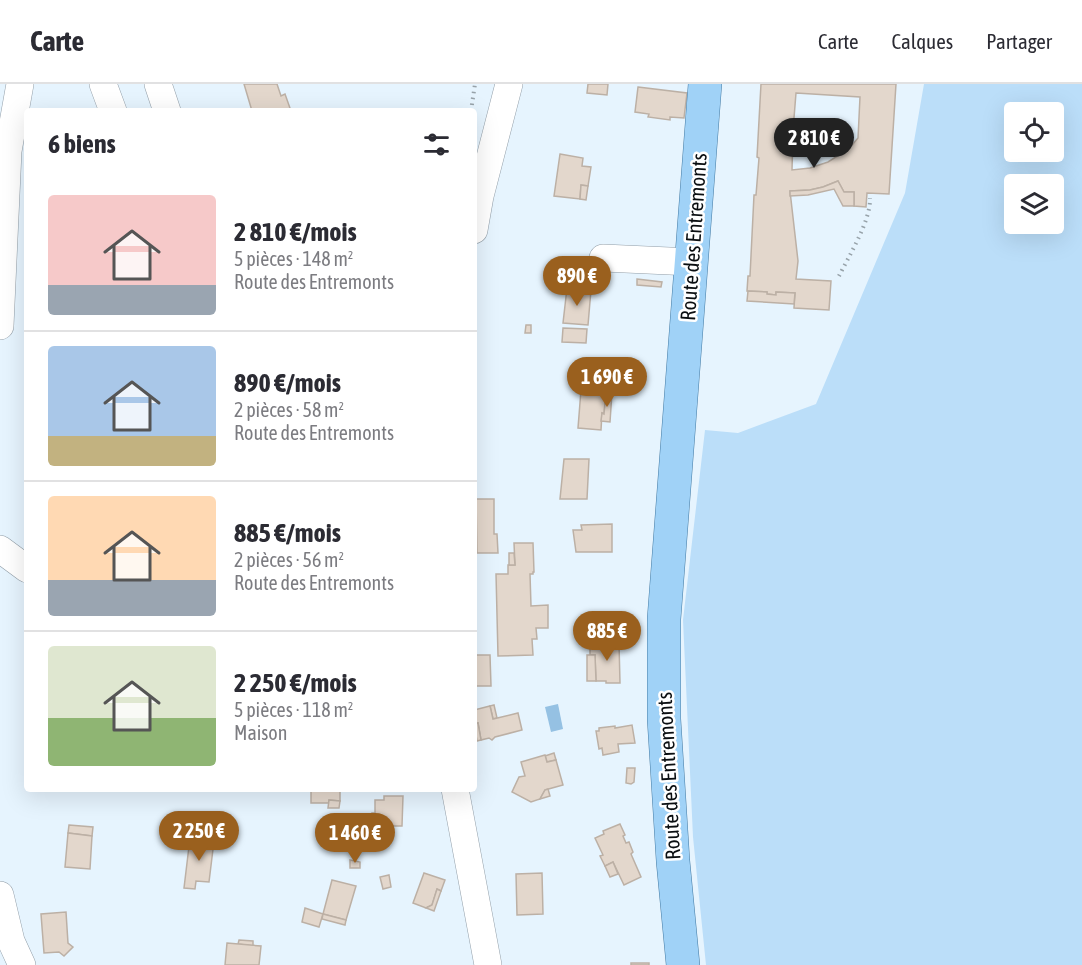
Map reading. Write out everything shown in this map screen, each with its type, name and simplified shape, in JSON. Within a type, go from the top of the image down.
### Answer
[{"type":"main road","name":"Route des Entremonts","points":[[683,965],[673,861],[665,731],[664,619],[705,84]]},
{"type":"street","points":[[0,326],[8,151],[20,84]]},
{"type":"street","points":[[103,84],[112,108]]},
{"type":"street","points":[[158,84],[166,108]]},
{"type":"street","points":[[477,213],[509,84]]},
{"type":"street","points":[[603,258],[692,262]]},
{"type":"street","points":[[0,549],[24,567]]},
{"type":"street","points":[[456,792],[488,965]]},
{"type":"street","points":[[0,895],[11,941],[22,965]]},
{"type":"path","points":[[471,108],[475,84]]},
{"type":"path","points":[[839,276],[863,226],[870,198]]},
{"type":"shaded area","points":[[924,84],[1082,84],[1082,965],[706,965],[693,837],[683,620],[705,430],[738,433],[816,404],[905,193]]},
{"type":"shaded area","points":[[558,704],[563,729],[551,732],[545,707]]},
{"type":"building","points":[[244,84],[277,84],[281,96],[285,94],[290,108],[251,108]]},
{"type":"building","points":[[588,84],[608,84],[607,95],[587,93]]},
{"type":"building","points":[[761,84],[896,84],[889,194],[867,193],[866,207],[854,206],[854,192],[844,192],[838,181],[810,190],[790,191],[798,261],[796,279],[831,281],[829,310],[794,308],[795,293],[776,292],[776,295],[747,291],[759,158],[757,157]],"holes":[[[796,93],[860,97],[858,138],[853,144],[828,162],[810,168],[792,170],[793,133],[797,126],[794,118]]]},
{"type":"building","points":[[638,87],[687,93],[684,118],[670,117],[670,120],[648,117],[649,114],[635,112]]},
{"type":"building","points":[[560,154],[583,158],[582,166],[591,167],[588,186],[581,185],[580,199],[554,196]]},
{"type":"building","points":[[838,181],[844,192],[854,192],[854,206],[843,206],[834,189],[808,195],[790,196],[790,191],[810,190]]},
{"type":"building","points":[[581,185],[588,186],[586,200],[580,199]]},
{"type":"building","points":[[637,279],[662,282],[661,287],[637,285]]},
{"type":"building","points":[[567,288],[591,290],[588,325],[563,323]]},
{"type":"building","points":[[748,291],[776,295],[776,292],[795,293],[794,304],[747,301]]},
{"type":"building","points":[[526,325],[531,325],[531,333],[525,333]]},
{"type":"building","points":[[563,328],[587,329],[586,343],[562,342]]},
{"type":"building","points":[[581,390],[606,392],[601,430],[578,428]]},
{"type":"building","points":[[606,392],[612,393],[610,422],[601,421]]},
{"type":"building","points":[[564,459],[589,459],[587,499],[560,499]]},
{"type":"building","points":[[477,499],[494,499],[494,534],[497,534],[498,553],[477,553]]},
{"type":"building","points":[[612,524],[612,552],[576,552],[573,530],[582,530],[581,525]]},
{"type":"building","points":[[514,543],[533,543],[534,572],[530,574],[531,606],[548,605],[548,628],[536,628],[537,639],[532,639],[533,655],[498,656],[496,574],[508,574],[508,565],[515,565]]},
{"type":"building","points":[[509,553],[514,553],[515,565],[509,565]]},
{"type":"building","points":[[590,643],[619,643],[620,683],[596,681],[595,655],[590,655]]},
{"type":"building","points":[[477,655],[490,655],[491,686],[477,686]]},
{"type":"building","points":[[587,655],[595,655],[596,681],[587,681]]},
{"type":"building","points":[[494,705],[497,718],[493,719],[490,706]]},
{"type":"building","points":[[490,706],[493,719],[518,713],[522,730],[495,737],[492,740],[489,738],[481,740],[477,723],[477,709]]},
{"type":"building","points":[[477,723],[481,740],[477,741]]},
{"type":"building","points":[[632,725],[635,743],[618,744],[619,752],[603,755],[602,748],[599,749],[596,731],[599,731],[599,728]]},
{"type":"building","points":[[554,753],[556,760],[547,762],[545,756]]},
{"type":"building","points":[[545,755],[547,762],[556,760],[563,785],[545,790],[540,799],[531,802],[512,792],[519,777],[525,776],[521,762]]},
{"type":"building","points":[[627,768],[635,768],[634,782],[631,784],[626,783]]},
{"type":"building","points":[[548,789],[550,796],[540,799],[545,790]]},
{"type":"building","points":[[311,792],[340,792],[340,801],[311,803]]},
{"type":"building","points":[[384,796],[403,796],[402,826],[387,826],[387,830],[375,829],[372,813],[375,813],[375,800],[384,800]]},
{"type":"building","points":[[329,800],[340,801],[339,808],[328,808]]},
{"type":"building","points":[[620,824],[641,877],[624,885],[613,862],[605,866],[600,856],[603,855],[595,838],[604,834],[603,831]]},
{"type":"building","points":[[69,825],[93,827],[92,836],[68,833]]},
{"type":"building","points":[[68,833],[92,836],[90,869],[65,867]]},
{"type":"building","points":[[190,838],[214,841],[209,882],[196,881],[195,889],[184,888]]},
{"type":"building","points":[[350,860],[360,862],[360,868],[350,868]]},
{"type":"building","points":[[613,862],[618,874],[610,877],[605,866]]},
{"type":"building","points":[[424,873],[445,880],[441,891],[437,889],[432,905],[426,908],[413,903]]},
{"type":"building","points":[[542,873],[543,914],[517,915],[516,874]]},
{"type":"building","points":[[389,875],[391,887],[383,889],[380,877]]},
{"type":"building","points":[[332,880],[356,886],[346,920],[323,914]]},
{"type":"building","points":[[437,889],[441,891],[434,911],[426,908],[432,905]]},
{"type":"building","points":[[305,908],[323,914],[319,927],[302,922]]},
{"type":"building","points":[[66,912],[68,943],[73,947],[64,956],[59,952],[44,953],[41,914]]},
{"type":"building","points":[[323,914],[346,920],[345,925],[322,919]]},
{"type":"building","points":[[239,940],[253,941],[253,946],[238,944]]},
{"type":"building","points":[[227,943],[261,946],[259,965],[225,965]]},
{"type":"building","points":[[631,963],[649,963],[649,965],[631,965]]}]
